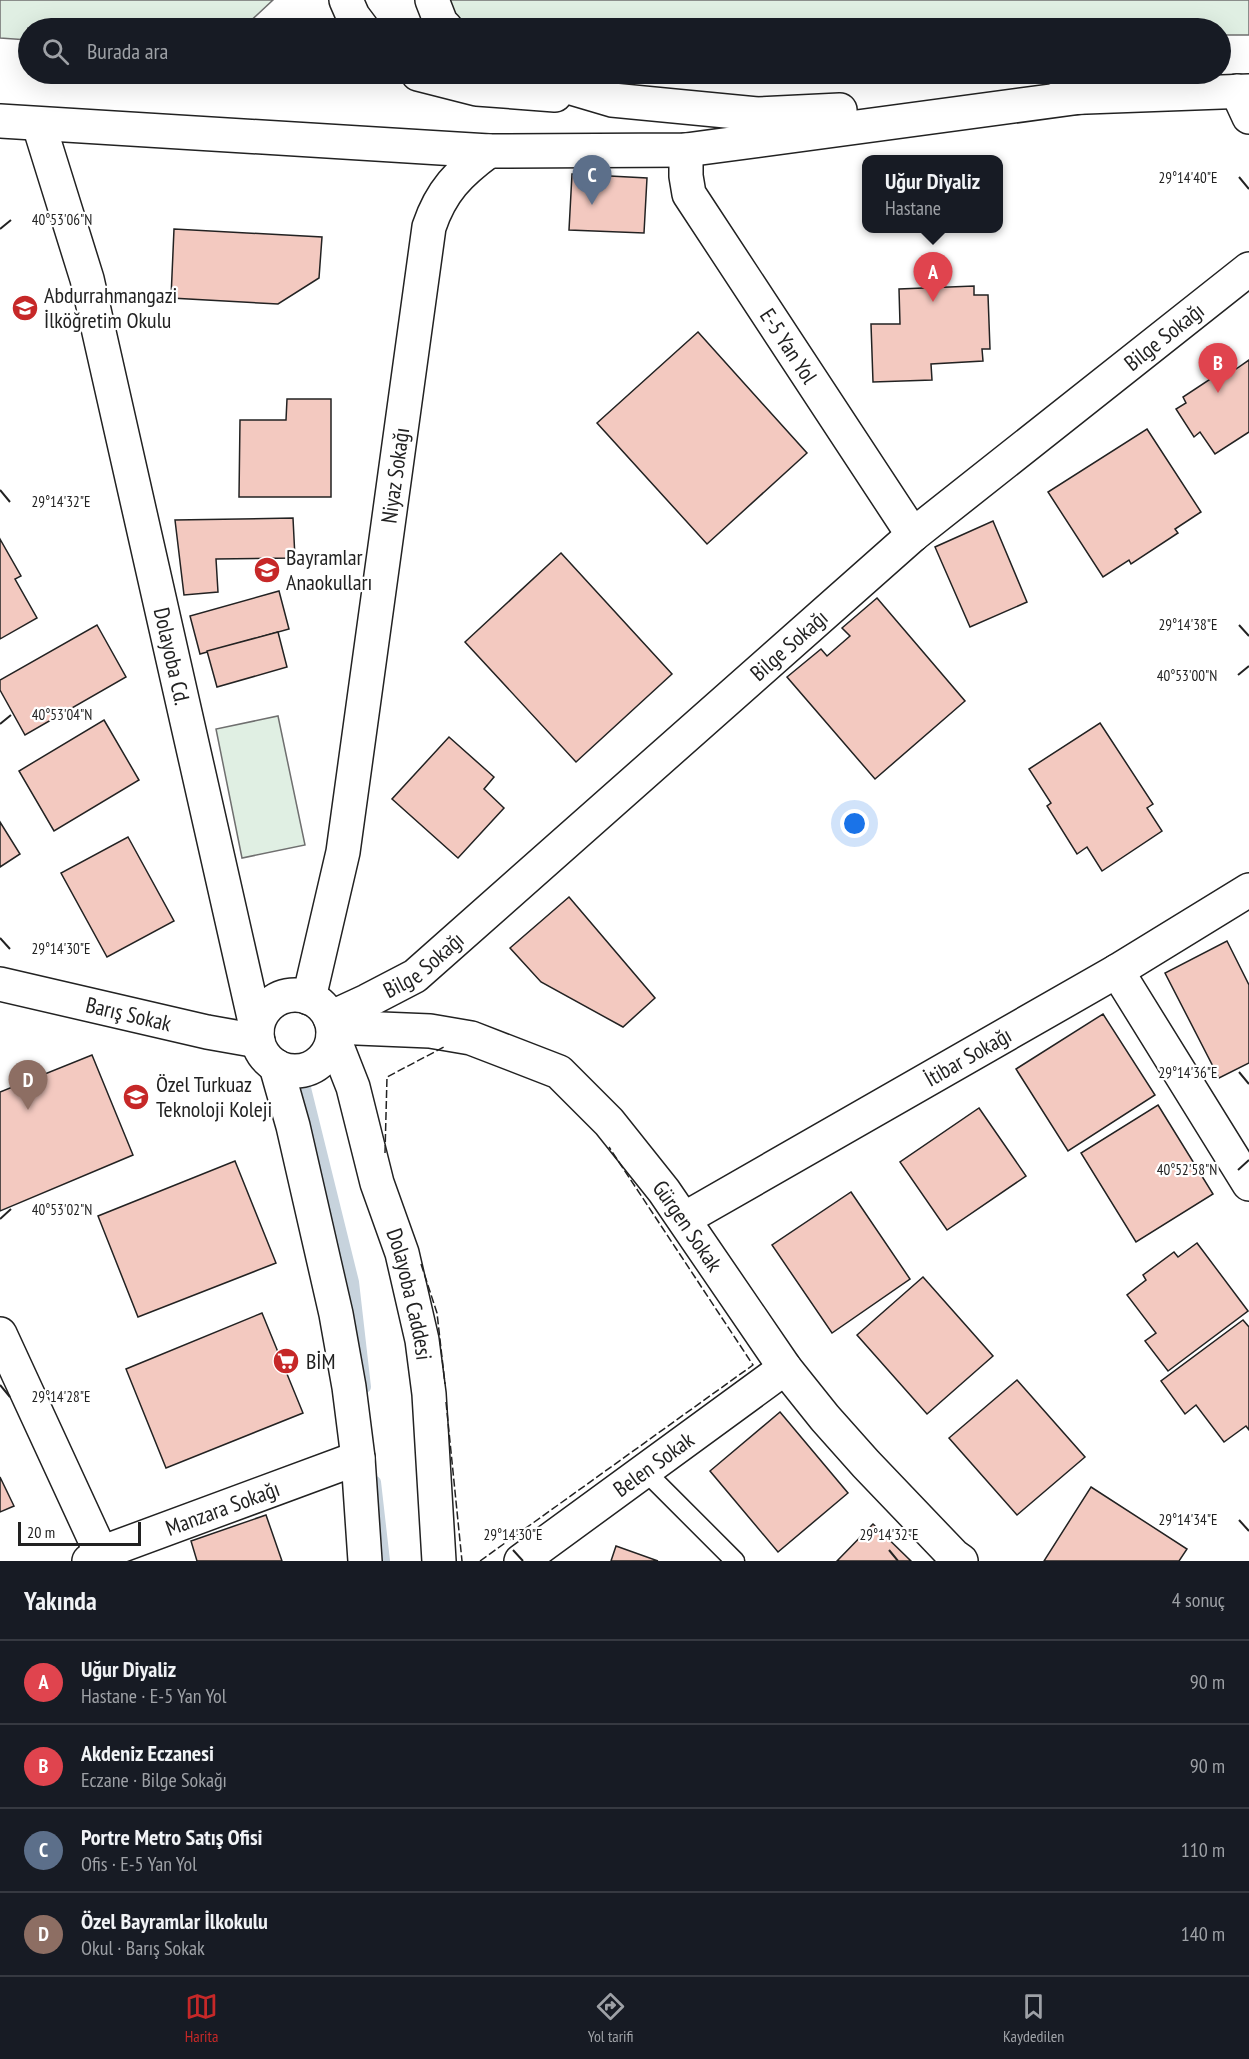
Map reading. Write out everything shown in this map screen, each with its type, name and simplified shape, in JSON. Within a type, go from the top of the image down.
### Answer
[{"type":"street","points":[[346,0],[354,18]]},
{"type":"street","points":[[432,0],[439,18]]},
{"type":"street","points":[[457,84],[477,89],[757,114],[1081,97],[1245,100]]},
{"type":"street","points":[[558,84],[612,100]]},
{"type":"street","points":[[0,121],[489,152],[686,150],[1081,97]]},
{"type":"street","name":"Dolayoba Cd.","points":[[39,125],[87,279],[264,1046]]},
{"type":"street","name":"E-5 Yan Yol","points":[[686,150],[689,194],[914,535]]},
{"type":"street","name":"Niyaz Sokağı","points":[[326,1020],[343,852],[429,227],[435,208],[444,192],[457,177],[489,152]]},
{"type":"street","name":"Bilge Sokağı","points":[[326,1020],[375,998],[415,976],[914,535],[1249,269]]},
{"type":"street","name":"İtibar Sokağı","points":[[684,1219],[1117,971],[1249,890]]},
{"type":"street","points":[[1117,971],[1249,1184]]},
{"type":"street","name":"Barış Sokak","points":[[0,984],[264,1046]]},
{"type":"street","points":[[264,1046],[288,1070],[300,1070],[312,1066],[326,1054],[326,1020],[298,995],[285,996],[274,1001],[260,1020],[264,1046],[293,1126],[336,1314],[350,1387],[358,1458],[365,1561]]},
{"type":"street","name":"Gürgen Sokak","points":[[326,1020],[430,1031],[471,1038],[559,1072],[609,1122],[684,1219],[785,1368],[866,1464],[954,1557],[961,1561]]},
{"type":"street","name":"Dolayoba Caddesi","points":[[326,1020],[353,1087],[377,1183],[402,1253],[422,1340],[429,1394],[439,1561]]},
{"type":"street","points":[[0,1334],[95,1557]]},
{"type":"street","name":"Belen Sokak","points":[[521,1561],[785,1368]]},
{"type":"street","name":"Manzara Sokağı","points":[[95,1557],[358,1458]]},
{"type":"lane","points":[[645,1471],[735,1561]]},
{"type":"green space","points":[[0,0],[273,0],[254,18],[18,18],[18,39],[0,38]]},
{"type":"green space","points":[[447,0],[1249,0],[1249,35],[1231,35],[1231,18],[459,18]]},
{"type":"green space","points":[[278,716],[305,845],[242,858],[216,729]]},
{"type":"building","points":[[572,174],[647,178],[644,233],[569,230]]},
{"type":"building","points":[[174,229],[322,237],[319,278],[278,304],[171,298]]},
{"type":"building","points":[[974,286],[974,295],[988,295],[990,349],[982,349],[983,361],[931,364],[932,380],[873,382],[871,324],[900,324],[899,289]]},
{"type":"building","points":[[698,332],[807,453],[707,544],[597,423]]},
{"type":"building","points":[[1249,360],[1249,432],[1215,454],[1200,432],[1194,437],[1176,409],[1186,403],[1183,397],[1233,364],[1236,369]]},
{"type":"building","points":[[287,399],[331,399],[331,497],[239,497],[240,420],[286,420]]},
{"type":"building","points":[[1147,429],[1201,512],[1175,529],[1178,533],[1131,564],[1129,560],[1103,577],[1048,492]]},
{"type":"building","points":[[293,518],[295,558],[216,559],[218,592],[184,595],[175,520]]},
{"type":"building","points":[[993,521],[1027,602],[970,627],[935,547]]},
{"type":"building","points":[[0,539],[21,576],[15,579],[37,618],[0,639]]},
{"type":"building","points":[[561,553],[672,674],[576,762],[465,642]]},
{"type":"building","points":[[279,591],[289,629],[200,654],[190,616]]},
{"type":"building","points":[[877,598],[965,701],[875,779],[787,677],[821,649],[827,656],[850,636],[842,628]]},
{"type":"building","points":[[97,625],[126,677],[25,735],[0,690],[0,680]]},
{"type":"building","points":[[278,632],[287,667],[217,687],[207,651]]},
{"type":"building","points":[[104,720],[139,780],[54,831],[19,771]]},
{"type":"building","points":[[1100,723],[1153,804],[1147,808],[1162,831],[1102,871],[1087,847],[1077,854],[1047,806],[1051,803],[1029,769]]},
{"type":"building","points":[[449,737],[494,777],[484,789],[504,808],[458,858],[392,799]]},
{"type":"building","points":[[0,822],[20,854],[0,867]]},
{"type":"building","points":[[128,837],[174,921],[107,957],[61,873]]},
{"type":"building","points":[[569,897],[655,998],[623,1027],[541,982],[510,948]]},
{"type":"building","points":[[1227,941],[1249,985],[1249,1063],[1219,1078],[1165,973]]},
{"type":"building","points":[[1103,1014],[1155,1095],[1068,1151],[1016,1069]]},
{"type":"building","points":[[92,1055],[133,1155],[0,1211],[0,1092]]},
{"type":"building","points":[[1158,1105],[1213,1194],[1136,1242],[1081,1153]]},
{"type":"building","points":[[979,1108],[1026,1176],[947,1230],[900,1162]]},
{"type":"building","points":[[235,1161],[276,1263],[138,1317],[98,1216]]},
{"type":"building","points":[[851,1192],[910,1279],[832,1333],[772,1245]]},
{"type":"building","points":[[1197,1243],[1248,1311],[1168,1371],[1145,1341],[1156,1333],[1127,1295],[1146,1280],[1143,1275],[1174,1252],[1178,1257]]},
{"type":"building","points":[[923,1277],[993,1356],[927,1414],[857,1335]]},
{"type":"building","points":[[262,1313],[303,1413],[166,1468],[126,1369]]},
{"type":"building","points":[[1243,1320],[1249,1327],[1249,1430],[1246,1426],[1224,1442],[1196,1405],[1185,1414],[1161,1381]]},
{"type":"building","points":[[1017,1380],[1085,1457],[1017,1515],[949,1438]]},
{"type":"building","points":[[780,1412],[848,1493],[778,1552],[710,1471]]},
{"type":"building","points":[[0,1477],[14,1506],[0,1512]]},
{"type":"building","points":[[1091,1487],[1187,1549],[1179,1561],[1044,1561]]},
{"type":"building","points":[[266,1515],[282,1561],[197,1561],[191,1541]]},
{"type":"building","points":[[873,1524],[911,1561],[837,1561]]},
{"type":"building","points":[[616,1546],[658,1561],[611,1561]]},
{"type":"waterway","points":[[305,1088],[353,1282],[365,1387]]},
{"type":"waterway","points":[[375,1482],[384,1561]]},
{"type":"fence","points":[[385,1153],[387,1077],[444,1047]]},
{"type":"fence","points":[[480,1561],[753,1365],[609,1147]]},
{"type":"fence","points":[[421,1264],[437,1313],[445,1384]]},
{"type":"fence","points":[[446,1402],[462,1561]]},
{"type":"place","name":"Portre Metro Satış Ofisi","points":[[592,205]]},
{"type":"place","name":"Uğur Diyaliz","points":[[933,302]]},
{"type":"place","name":"Abdurrahmangazi İlköğretim Okulu","points":[[25,308]]},
{"type":"place","name":"Akdeniz Eczanesi","points":[[1218,393]]},
{"type":"place","name":"Bayramlar Anaokulları","points":[[267,570]]},
{"type":"place","name":"Özel Turkuaz Teknoloji Koleji","points":[[136,1097]]},
{"type":"place","name":"Özel Bayramlar İlkokulu","points":[[28,1110]]},
{"type":"place","name":"BİM","points":[[286,1361]]}]
